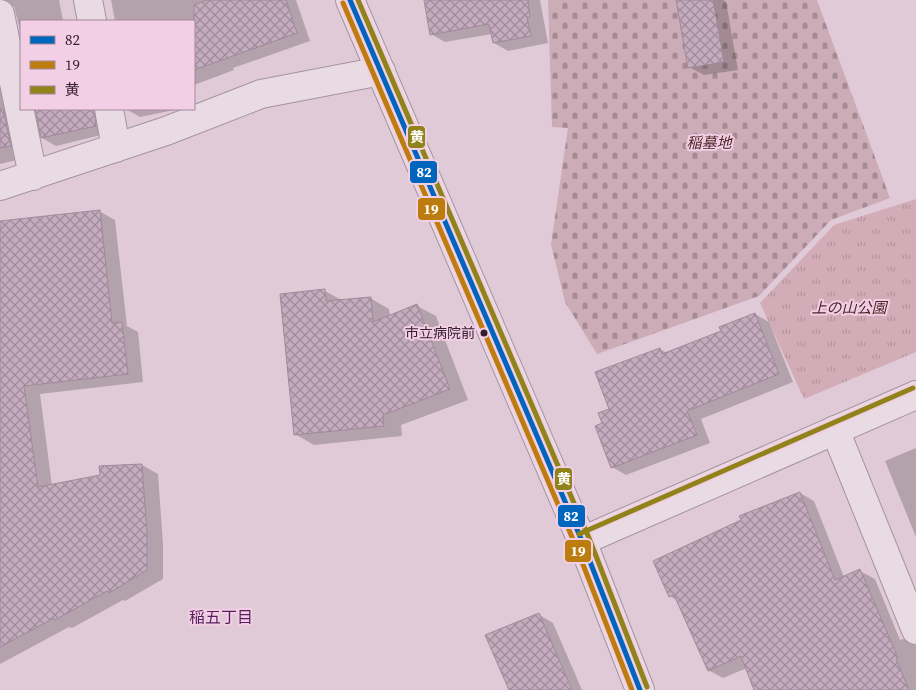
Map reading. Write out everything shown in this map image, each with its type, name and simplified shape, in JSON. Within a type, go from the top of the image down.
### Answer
[{"type":"street","points":[[88,0],[92,20]]},
{"type":"street","points":[[350,0],[582,541],[640,690]]},
{"type":"street","points":[[0,14],[33,176]]},
{"type":"street","points":[[0,186],[166,131],[261,94],[380,71]]},
{"type":"street","points":[[109,110],[116,148]]},
{"type":"street","points":[[582,541],[916,395]]},
{"type":"street","points":[[835,430],[916,630]]},
{"type":"green space","name":"稲墓地","points":[[548,0],[817,0],[890,198],[831,220],[759,296],[597,354],[565,302],[551,244],[568,128],[552,127]]},
{"type":"green space","name":"上の山公園","points":[[916,199],[916,352],[804,399],[760,303],[834,225]]},
{"type":"building","points":[[207,0],[286,0],[297,33],[195,70],[194,5]]},
{"type":"building","points":[[424,0],[528,0],[530,17],[527,17],[531,36],[493,43],[489,24],[430,35]]},
{"type":"building","points":[[676,0],[713,0],[724,62],[688,68]]},
{"type":"building","points":[[0,109],[3,109],[11,146],[0,148]]},
{"type":"building","points":[[35,110],[94,110],[96,126],[41,138]]},
{"type":"building","points":[[100,210],[112,323],[122,322],[128,374],[24,386],[38,487],[100,475],[99,466],[142,464],[147,534],[147,570],[109,593],[107,591],[55,620],[54,618],[0,647],[0,221]]},
{"type":"building","points":[[325,289],[326,301],[371,297],[373,322],[417,304],[450,389],[383,415],[384,426],[294,435],[280,294]]},
{"type":"building","points":[[755,313],[779,374],[687,411],[697,435],[611,468],[595,426],[602,423],[598,413],[609,409],[595,372],[660,348],[662,354],[721,331],[719,327]]},
{"type":"building","points":[[800,492],[835,580],[860,569],[898,658],[896,659],[909,690],[754,690],[741,656],[708,671],[674,595],[669,597],[653,561],[741,520],[739,516]]},
{"type":"building","points":[[539,613],[572,690],[509,690],[485,635]]},
{"type":"transit line","name":"82","points":[[350,0],[582,541],[640,690]]},
{"type":"transit line","name":"黄","points":[[358,0],[589,538],[647,687]]},
{"type":"transit line","name":"19","points":[[343,3],[575,544],[632,690]]},
{"type":"transit line","name":"黄","points":[[579,534],[913,388]]},
{"type":"place","name":"市立病院前","points":[[484,333]]},
{"type":"district","name":"稲五丁目","points":[[221,617]]}]
